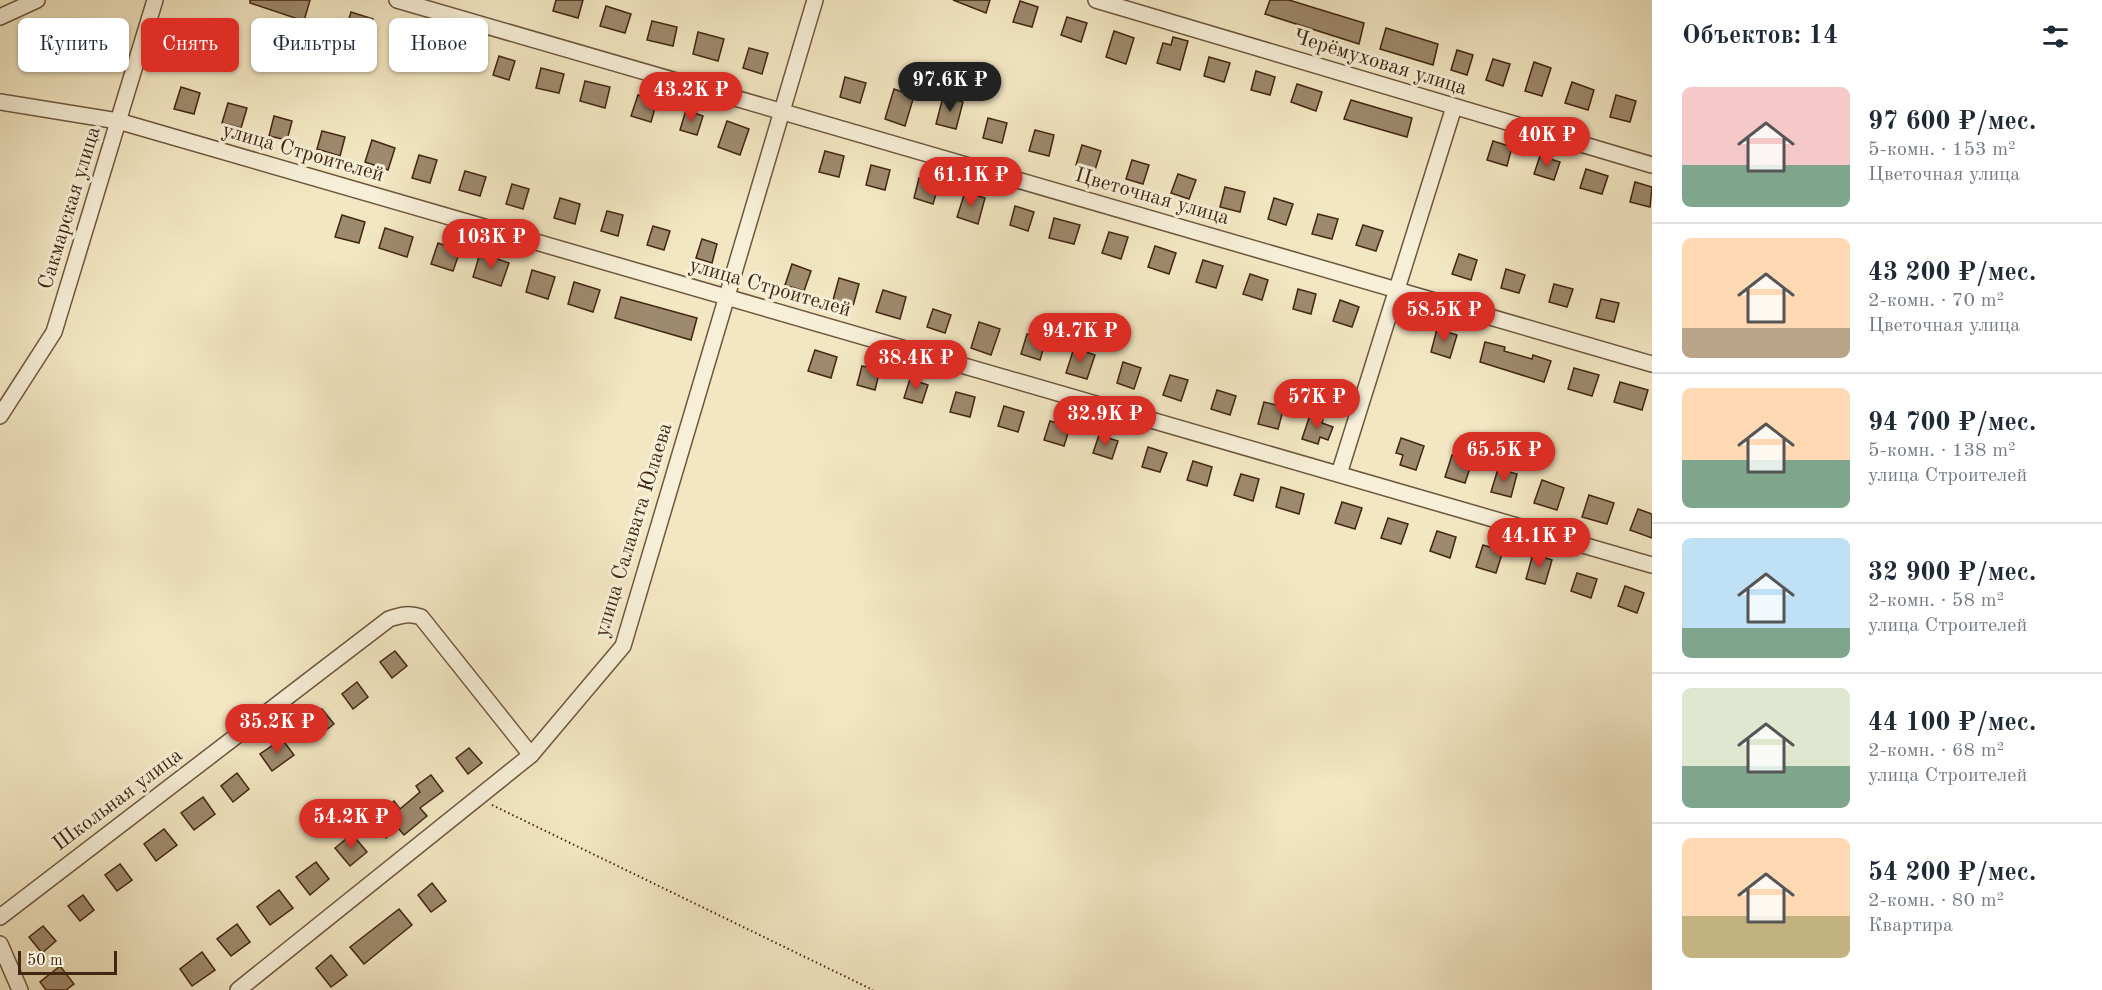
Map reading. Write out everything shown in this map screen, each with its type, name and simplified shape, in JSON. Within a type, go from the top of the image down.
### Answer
[{"type":"street","points":[[0,17],[37,0]]},
{"type":"street","name":"Сакмарская улица","points":[[0,416],[54,332],[155,0]]},
{"type":"street","name":"Цветочная улица","points":[[397,0],[1652,364]]},
{"type":"street","name":"улица Салавата Юлаева","points":[[238,990],[531,754],[623,646],[815,0]]},
{"type":"street","name":"Черёмуховая улица","points":[[1096,0],[1652,165]]},
{"type":"street","name":"улица Строителей","points":[[0,102],[118,122],[1652,565]]},
{"type":"street","points":[[1339,474],[1454,107]]},
{"type":"street","name":"Школьная улица","points":[[0,917],[389,620],[408,614],[421,617],[531,754]]},
{"type":"street","points":[[0,944],[20,990]]},
{"type":"path","points":[[476,797],[873,990]]},
{"type":"building","points":[[250,0],[310,0],[305,18],[295,18],[250,3]]},
{"type":"building","points":[[556,0],[583,0],[578,18],[553,11]]},
{"type":"building","points":[[953,0],[990,0],[986,13]]},
{"type":"building","points":[[1270,0],[1289,0],[1364,23],[1359,44],[1265,14]]},
{"type":"building","points":[[1020,1],[1038,7],[1032,27],[1013,22]]},
{"type":"building","points":[[606,6],[631,14],[625,33],[600,26]]},
{"type":"building","points":[[351,12],[370,18],[349,18]]},
{"type":"building","points":[[1067,17],[1087,23],[1081,42],[1061,35]]},
{"type":"building","points":[[652,21],[677,27],[673,46],[647,40]]},
{"type":"building","points":[[1386,28],[1438,44],[1433,65],[1380,49]]},
{"type":"building","points":[[1114,31],[1134,38],[1126,64],[1106,57]]},
{"type":"building","points":[[698,32],[724,39],[718,61],[693,54]]},
{"type":"building","points":[[1173,37],[1188,41],[1180,70],[1157,63],[1163,43],[1171,45]]},
{"type":"building","points":[[749,48],[768,53],[762,74],[743,68]]},
{"type":"building","points":[[1457,50],[1473,55],[1467,75],[1451,70]]},
{"type":"building","points":[[499,56],[515,61],[509,80],[493,75]]},
{"type":"building","points":[[1209,57],[1230,63],[1224,82],[1204,76]]},
{"type":"building","points":[[1493,59],[1510,64],[1503,86],[1486,80]]},
{"type":"building","points":[[1534,62],[1551,68],[1542,96],[1525,91]]},
{"type":"building","points":[[541,68],[564,74],[559,93],[536,88]]},
{"type":"building","points":[[1256,71],[1275,77],[1270,95],[1251,90]]},
{"type":"building","points":[[845,77],[866,83],[860,103],[840,97]]},
{"type":"building","points":[[585,81],[610,87],[605,108],[580,101]]},
{"type":"building","points":[[1572,82],[1594,90],[1588,110],[1565,103]]},
{"type":"building","points":[[1297,84],[1322,92],[1316,111],[1291,102]]},
{"type":"building","points":[[181,87],[200,93],[194,114],[174,109]]},
{"type":"building","points":[[894,89],[914,96],[905,126],[885,119]]},
{"type":"building","points":[[638,95],[657,101],[651,122],[631,116]]},
{"type":"building","points":[[1616,95],[1636,101],[1630,122],[1610,117]]},
{"type":"building","points":[[943,97],[963,102],[956,129],[936,124]]},
{"type":"building","points":[[1351,100],[1412,118],[1407,137],[1344,119]]},
{"type":"building","points":[[228,103],[247,108],[241,128],[222,123]]},
{"type":"building","points":[[686,110],[703,116],[697,135],[680,130]]},
{"type":"building","points":[[274,116],[292,121],[287,140],[269,136]]},
{"type":"building","points":[[988,118],[1007,123],[1002,143],[983,138]]},
{"type":"building","points":[[727,121],[749,129],[740,155],[718,147]]},
{"type":"building","points":[[1035,130],[1054,135],[1049,156],[1029,151]]},
{"type":"building","points":[[322,131],[345,137],[340,156],[317,149]]},
{"type":"building","points":[[372,140],[395,148],[388,170],[365,162]]},
{"type":"building","points":[[1493,141],[1512,147],[1507,166],[1487,160]]},
{"type":"building","points":[[1082,145],[1101,151],[1095,170],[1076,165]]},
{"type":"building","points":[[825,151],[844,156],[839,177],[819,172]]},
{"type":"building","points":[[419,155],[437,160],[430,183],[412,178]]},
{"type":"building","points":[[1540,156],[1560,162],[1554,180],[1534,174]]},
{"type":"building","points":[[1132,160],[1149,165],[1143,184],[1126,179]]},
{"type":"building","points":[[871,165],[890,170],[885,190],[866,185]]},
{"type":"building","points":[[1586,169],[1608,176],[1602,194],[1580,188]]},
{"type":"building","points":[[465,171],[486,177],[480,196],[459,190]]},
{"type":"building","points":[[1178,174],[1196,180],[1189,199],[1171,193]]},
{"type":"building","points":[[919,178],[939,184],[933,204],[914,198]]},
{"type":"building","points":[[1635,182],[1652,187],[1650,207],[1630,202]]},
{"type":"building","points":[[512,184],[529,189],[523,209],[506,204]]},
{"type":"building","points":[[1225,187],[1245,192],[1240,212],[1220,207]]},
{"type":"building","points":[[965,192],[985,198],[978,224],[957,217]]},
{"type":"building","points":[[560,198],[580,204],[575,224],[554,218]]},
{"type":"building","points":[[1274,198],[1293,204],[1286,225],[1268,219]]},
{"type":"building","points":[[1015,206],[1034,212],[1028,231],[1010,225]]},
{"type":"building","points":[[607,211],[623,215],[618,236],[601,231]]},
{"type":"building","points":[[1318,214],[1338,219],[1332,239],[1312,234]]},
{"type":"building","points":[[342,215],[365,222],[359,243],[335,237]]},
{"type":"building","points":[[1054,218],[1080,225],[1074,244],[1049,238]]},
{"type":"building","points":[[1363,225],[1383,231],[1376,251],[1356,245]]},
{"type":"building","points":[[653,226],[670,231],[664,250],[647,245]]},
{"type":"building","points":[[385,228],[413,237],[407,257],[379,248]]},
{"type":"building","points":[[1109,232],[1128,237],[1121,259],[1102,253]]},
{"type":"building","points":[[702,239],[717,244],[712,263],[696,258]]},
{"type":"building","points":[[438,243],[460,251],[453,271],[431,264]]},
{"type":"building","points":[[1155,246],[1176,253],[1169,274],[1148,267]]},
{"type":"building","points":[[480,253],[509,263],[501,286],[473,277]]},
{"type":"building","points":[[1459,254],[1477,260],[1471,280],[1452,274]]},
{"type":"building","points":[[1203,260],[1223,266],[1216,288],[1196,282]]},
{"type":"building","points":[[792,264],[811,271],[804,291],[785,285]]},
{"type":"building","points":[[1506,269],[1525,275],[1519,293],[1501,288]]},
{"type":"building","points":[[532,270],[555,277],[548,299],[526,292]]},
{"type":"building","points":[[1250,274],[1268,280],[1262,300],[1243,294]]},
{"type":"building","points":[[839,278],[859,284],[853,306],[833,300]]},
{"type":"building","points":[[574,282],[600,290],[593,312],[568,304]]},
{"type":"building","points":[[1554,284],[1573,289],[1567,307],[1549,302]]},
{"type":"building","points":[[1298,289],[1316,294],[1311,314],[1293,309]]},
{"type":"building","points":[[883,290],[906,297],[900,319],[876,312]]},
{"type":"building","points":[[621,297],[697,318],[691,340],[615,318]]},
{"type":"building","points":[[1601,299],[1619,303],[1614,322],[1596,318]]},
{"type":"building","points":[[1340,300],[1359,307],[1352,327],[1333,321]]},
{"type":"building","points":[[933,309],[951,315],[945,333],[927,327]]},
{"type":"building","points":[[979,322],[1000,329],[991,355],[971,348]]},
{"type":"building","points":[[1437,329],[1457,335],[1450,358],[1431,352]]},
{"type":"building","points":[[1027,334],[1046,340],[1040,360],[1021,354]]},
{"type":"building","points":[[1485,342],[1505,347],[1504,351],[1532,359],[1533,355],[1551,361],[1544,382],[1480,362]]},
{"type":"building","points":[[1074,348],[1095,355],[1087,379],[1066,373]]},
{"type":"building","points":[[815,350],[837,357],[831,378],[808,371]]},
{"type":"building","points":[[1123,362],[1141,368],[1134,389],[1117,383]]},
{"type":"building","points":[[862,366],[880,370],[875,390],[857,385]]},
{"type":"building","points":[[1574,368],[1599,375],[1592,396],[1568,389]]},
{"type":"building","points":[[1170,375],[1188,380],[1181,401],[1163,395]]},
{"type":"building","points":[[910,379],[928,385],[922,403],[904,398]]},
{"type":"building","points":[[1620,382],[1648,390],[1642,410],[1614,402]]},
{"type":"building","points":[[1217,390],[1236,396],[1230,415],[1211,409]]},
{"type":"building","points":[[956,392],[975,397],[970,417],[950,412]]},
{"type":"building","points":[[1264,402],[1284,407],[1278,429],[1258,424]]},
{"type":"building","points":[[1004,406],[1024,412],[1018,432],[998,426]]},
{"type":"building","points":[[1310,415],[1323,419],[1322,423],[1333,427],[1328,440],[1320,437],[1318,444],[1302,439]]},
{"type":"building","points":[[1050,421],[1070,427],[1064,446],[1044,440]]},
{"type":"building","points":[[1099,435],[1118,441],[1112,459],[1093,453]]},
{"type":"building","points":[[1401,438],[1424,446],[1416,470],[1400,465],[1403,455],[1396,453]]},
{"type":"building","points":[[1148,447],[1167,453],[1160,472],[1142,467]]},
{"type":"building","points":[[1452,455],[1472,462],[1465,483],[1445,477]]},
{"type":"building","points":[[1193,461],[1212,467],[1207,486],[1187,480]]},
{"type":"building","points":[[1498,469],[1517,474],[1511,497],[1491,492]]},
{"type":"building","points":[[1241,474],[1259,479],[1253,501],[1234,495]]},
{"type":"building","points":[[1542,480],[1564,488],[1557,510],[1534,503]]},
{"type":"building","points":[[1281,487],[1304,494],[1299,514],[1276,507]]},
{"type":"building","points":[[1589,495],[1614,503],[1607,524],[1582,517]]},
{"type":"building","points":[[1342,502],[1362,508],[1355,529],[1335,523]]},
{"type":"building","points":[[1638,509],[1652,514],[1652,538],[1630,530]]},
{"type":"building","points":[[1388,518],[1408,524],[1401,544],[1381,538]]},
{"type":"building","points":[[1437,531],[1456,537],[1450,558],[1430,551]]},
{"type":"building","points":[[1483,545],[1503,551],[1496,573],[1476,567]]},
{"type":"building","points":[[1533,554],[1552,560],[1545,584],[1526,579]]},
{"type":"building","points":[[1577,573],[1597,579],[1591,598],[1571,591]]},
{"type":"building","points":[[1625,586],[1644,593],[1637,613],[1618,606]]},
{"type":"building","points":[[395,651],[407,666],[392,678],[380,662]]},
{"type":"building","points":[[357,682],[368,697],[353,709],[342,694]]},
{"type":"building","points":[[322,709],[334,724],[315,739],[303,724]]},
{"type":"building","points":[[282,739],[294,755],[272,771],[260,754]]},
{"type":"building","points":[[469,748],[482,763],[468,774],[456,758]]},
{"type":"building","points":[[237,773],[249,789],[233,802],[221,786]]},
{"type":"building","points":[[431,775],[443,791],[420,808],[427,816],[404,835],[398,828],[386,838],[371,820],[394,801],[400,809],[420,792],[416,786]]},
{"type":"building","points":[[203,797],[215,814],[194,830],[181,813]]},
{"type":"building","points":[[164,829],[177,845],[156,861],[144,844]]},
{"type":"building","points":[[352,834],[367,852],[350,866],[335,848]]},
{"type":"building","points":[[316,862],[329,879],[310,895],[296,877]]},
{"type":"building","points":[[120,864],[132,880],[117,891],[105,875]]},
{"type":"building","points":[[432,883],[446,901],[431,912],[418,895]]},
{"type":"building","points":[[279,890],[293,908],[270,925],[257,907]]},
{"type":"building","points":[[83,895],[94,910],[80,921],[68,906]]},
{"type":"building","points":[[399,909],[412,925],[364,964],[350,947]]},
{"type":"building","points":[[237,924],[250,942],[231,956],[217,939]]},
{"type":"building","points":[[43,926],[56,941],[42,953],[29,937]]},
{"type":"building","points":[[202,952],[215,970],[192,986],[180,969]]},
{"type":"building","points":[[331,955],[347,975],[331,987],[316,968]]},
{"type":"building","points":[[60,966],[74,984],[66,990],[46,990],[40,982]]}]
